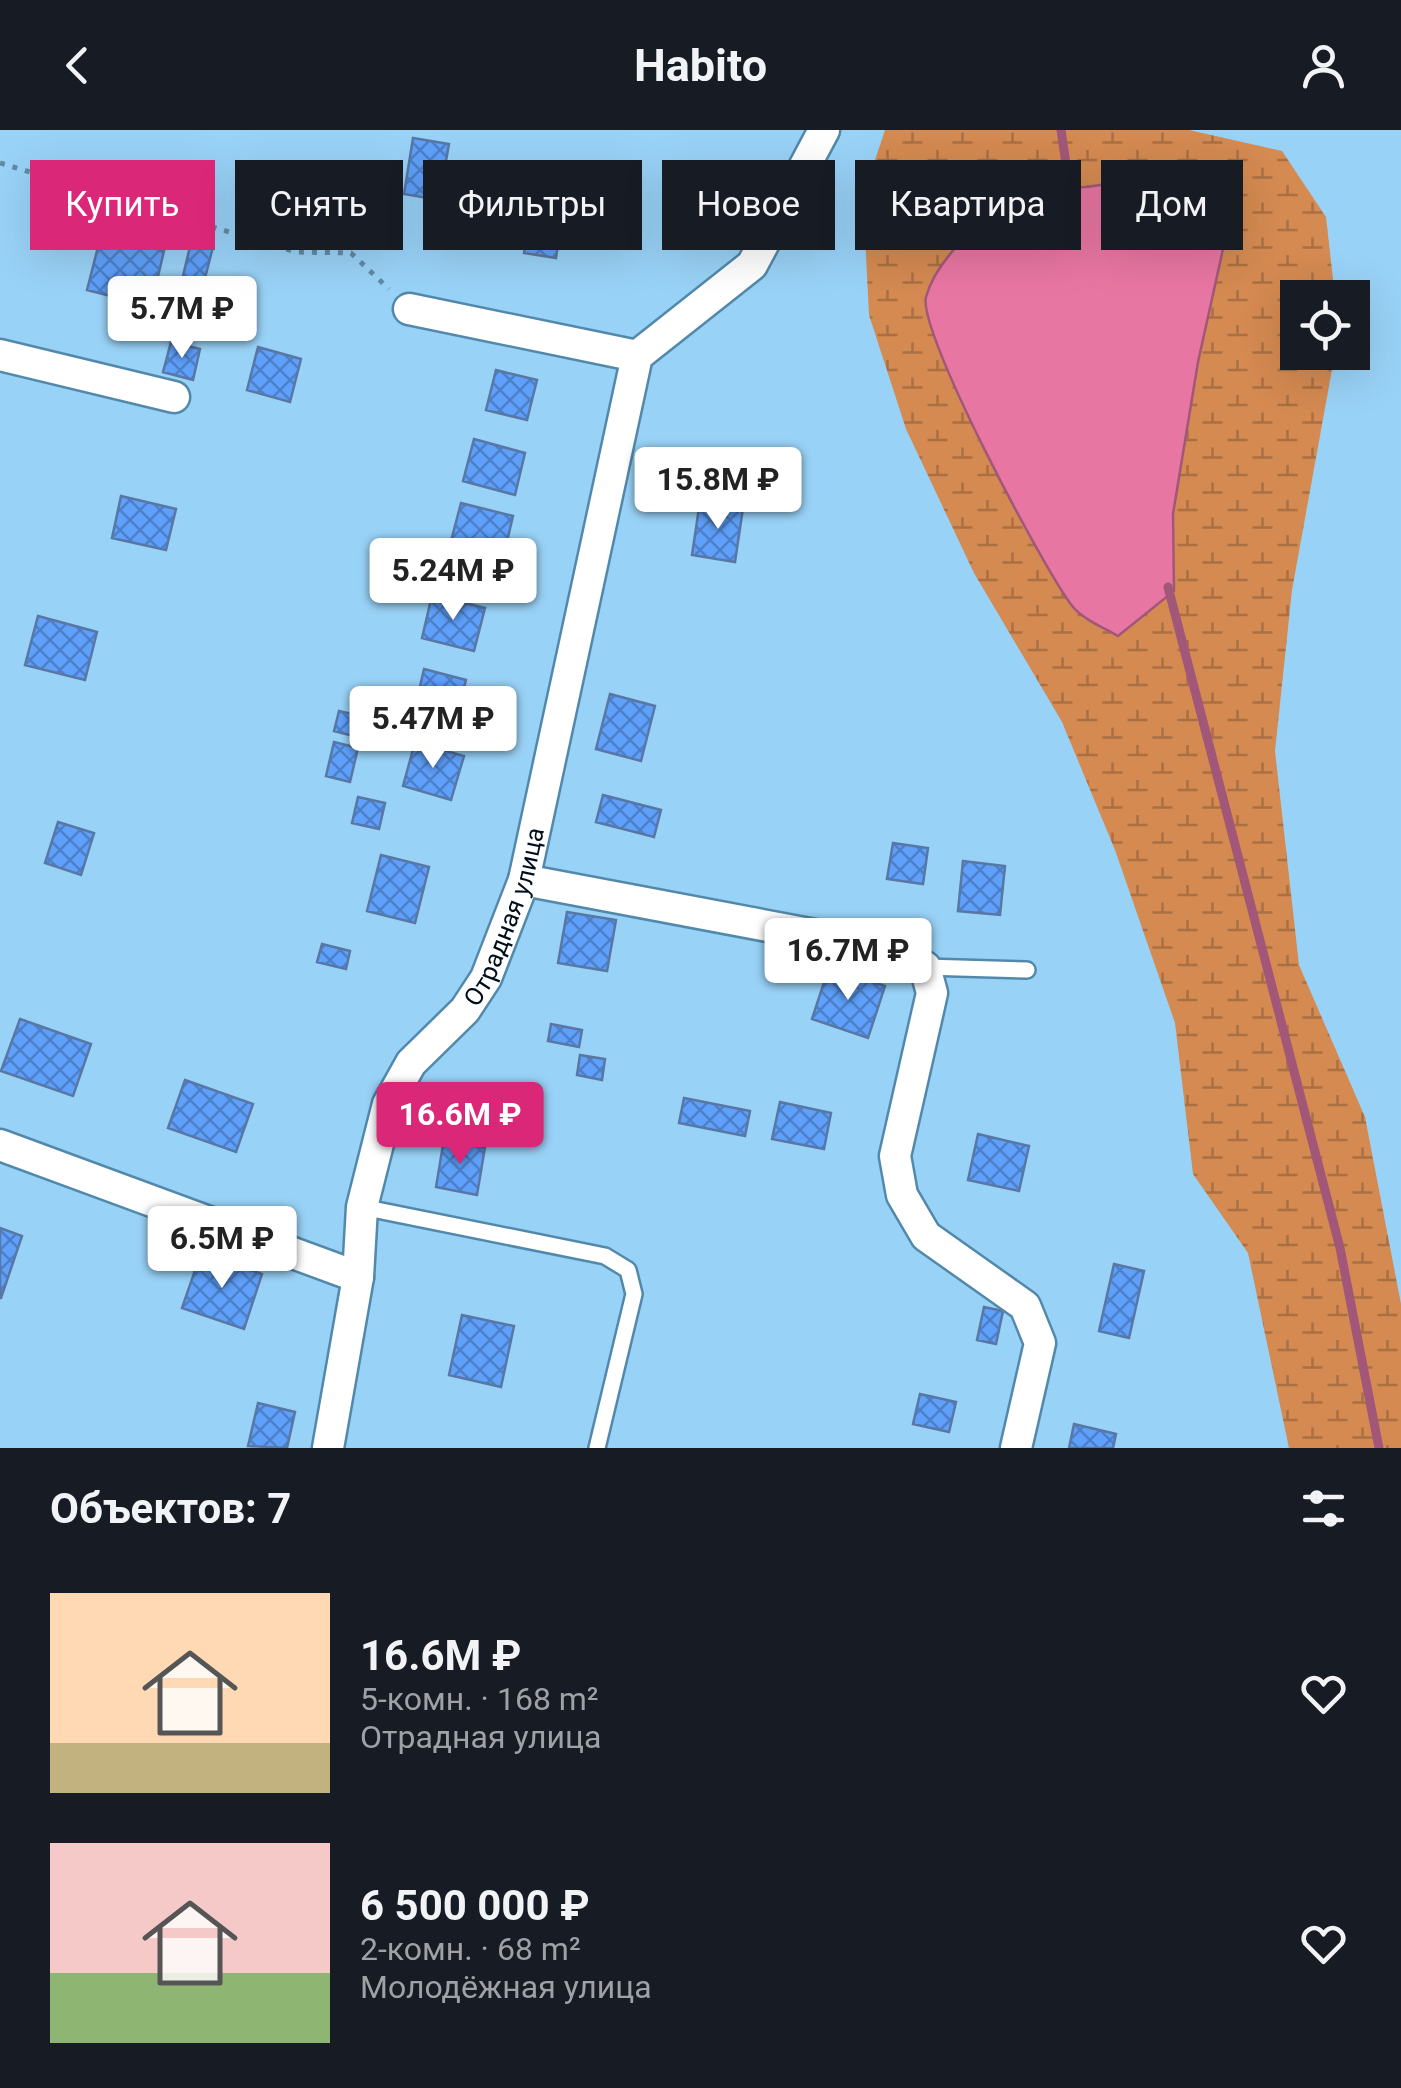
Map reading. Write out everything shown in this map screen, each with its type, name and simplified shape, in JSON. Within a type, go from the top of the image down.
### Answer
[{"type":"street","points":[[409,309],[637,356],[752,265],[824,130]]},
{"type":"street","points":[[0,355],[174,397]]},
{"type":"street","name":"Отрадная улица","points":[[328,1448],[358,1277],[362,1207],[388,1104],[411,1063],[465,1010],[486,978],[524,880],[637,356]]},
{"type":"street","points":[[524,880],[900,950],[925,967],[932,993],[894,1156],[902,1195],[926,1236],[1025,1306],[1040,1343],[1016,1448]]},
{"type":"street","points":[[0,1144],[358,1277]]},
{"type":"lane","points":[[925,967],[1027,970]]},
{"type":"lane","points":[[362,1207],[605,1256],[628,1270],[634,1294],[598,1448]]},
{"type":"path","points":[[0,163],[296,252],[350,253],[409,309]]},
{"type":"green space","points":[[885,130],[1189,130],[1282,151],[1326,217],[1333,280],[1280,280],[1280,370],[1332,370],[1292,590],[1275,751],[1299,965],[1365,1117],[1401,1304],[1401,1448],[1289,1448],[1248,1253],[1193,1174],[1175,1023],[1115,850],[1062,722],[974,573],[906,429],[869,315],[866,250],[1081,250],[1081,160],[875,160]]},
{"type":"shaded area","points":[[1101,185],[1101,250],[1223,250],[1198,362],[1173,514],[1174,591],[1118,636],[1073,607],[1037,549],[961,401],[941,355],[926,297],[932,281],[954,250],[1081,250],[1081,187]]},
{"type":"building","points":[[413,138],[449,144],[446,160],[423,160],[423,197],[404,194]]},
{"type":"building","points":[[97,250],[164,251],[151,306],[87,290]]},
{"type":"building","points":[[189,250],[212,250],[204,282],[183,276]]},
{"type":"building","points":[[524,250],[557,250],[556,258],[524,253]]},
{"type":"building","points":[[171,342],[200,349],[193,380],[163,372]]},
{"type":"building","points":[[258,347],[301,359],[290,402],[247,390]]},
{"type":"building","points":[[496,370],[537,380],[527,420],[486,410]]},
{"type":"building","points":[[474,439],[525,453],[515,495],[463,481]]},
{"type":"building","points":[[121,496],[176,509],[166,550],[112,538]]},
{"type":"building","points":[[700,501],[743,508],[735,562],[692,555]]},
{"type":"building","points":[[461,503],[513,516],[504,554],[451,541]]},
{"type":"building","points":[[432,595],[485,608],[474,651],[422,638]]},
{"type":"building","points":[[38,616],[97,632],[85,680],[25,665]]},
{"type":"building","points":[[424,669],[466,680],[456,718],[415,708]]},
{"type":"building","points":[[610,694],[655,706],[641,761],[596,749]]},
{"type":"building","points":[[339,711],[382,721],[377,742],[334,731]]},
{"type":"building","points":[[334,742],[358,748],[350,782],[326,776]]},
{"type":"building","points":[[415,742],[464,756],[451,800],[403,786]]},
{"type":"building","points":[[603,795],[661,810],[654,837],[596,822]]},
{"type":"building","points":[[358,797],[385,803],[379,829],[352,823]]},
{"type":"building","points":[[58,822],[94,833],[81,875],[45,863]]},
{"type":"building","points":[[893,843],[928,848],[923,884],[887,879]]},
{"type":"building","points":[[381,855],[429,867],[415,923],[367,911]]},
{"type":"building","points":[[963,861],[1005,866],[1000,915],[958,911]]},
{"type":"building","points":[[567,912],[616,920],[607,971],[558,963]]},
{"type":"building","points":[[322,944],[350,951],[346,969],[317,962]]},
{"type":"building","points":[[829,967],[885,986],[868,1038],[812,1019]]},
{"type":"building","points":[[20,1019],[91,1044],[73,1096],[1,1071]]},
{"type":"building","points":[[551,1024],[582,1030],[579,1047],[548,1041]]},
{"type":"building","points":[[580,1055],[605,1059],[602,1080],[577,1075]]},
{"type":"building","points":[[185,1080],[253,1104],[236,1152],[168,1128]]},
{"type":"building","points":[[684,1098],[750,1111],[745,1136],[679,1123]]},
{"type":"building","points":[[780,1102],[831,1113],[824,1149],[772,1139]]},
{"type":"building","points":[[978,1134],[1029,1146],[1019,1191],[968,1180]]},
{"type":"building","points":[[444,1139],[485,1147],[477,1195],[436,1187]]},
{"type":"building","points":[[0,1228],[22,1236],[1,1298],[0,1298]]},
{"type":"building","points":[[201,1253],[262,1274],[244,1329],[182,1308]]},
{"type":"building","points":[[1114,1264],[1144,1271],[1129,1338],[1099,1331]]},
{"type":"building","points":[[984,1307],[1003,1311],[996,1344],[977,1340]]},
{"type":"building","points":[[462,1315],[514,1326],[501,1387],[449,1375]]},
{"type":"building","points":[[920,1394],[956,1402],[949,1432],[913,1424]]},
{"type":"building","points":[[258,1403],[295,1412],[287,1448],[248,1446]]},
{"type":"building","points":[[1074,1424],[1116,1434],[1113,1448],[1069,1448]]},
{"type":"waterway","points":[[1061,130],[1065,160]]},
{"type":"waterway","points":[[1168,587],[1340,1248],[1379,1448]]}]
